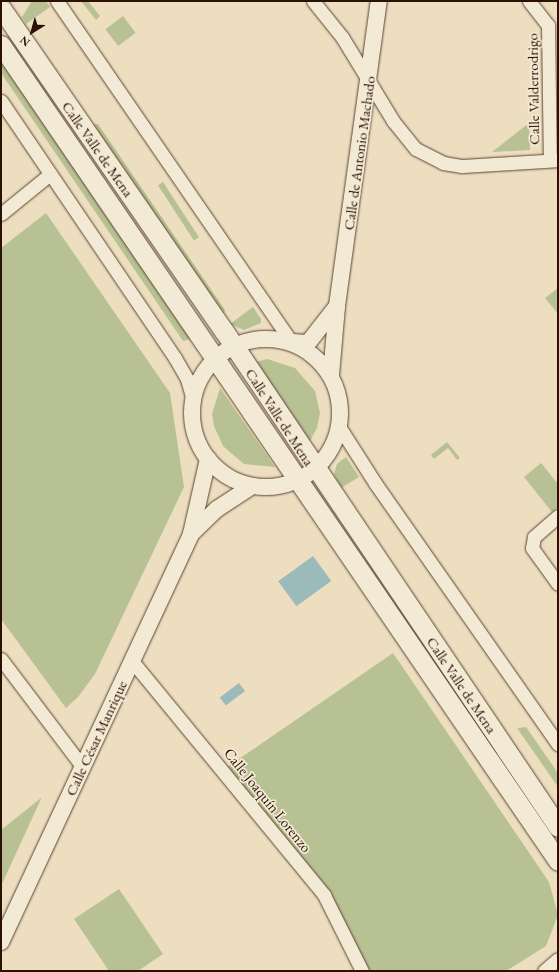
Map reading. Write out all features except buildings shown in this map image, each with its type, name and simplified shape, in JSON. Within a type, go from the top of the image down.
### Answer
[{"type":"main road","name":"Calle Valle de Mena","points":[[5,8],[234,346],[315,470],[558,827]]},
{"type":"main road","name":"Calle Valle de Mena","points":[[1,45],[214,360],[558,861]]},
{"type":"street","points":[[57,1],[291,342],[308,350],[331,376],[338,390],[340,428],[331,451],[315,470],[284,486],[252,486],[231,478],[208,459],[199,445],[193,425],[193,400],[199,380],[214,360],[234,346],[254,339],[291,342],[308,343],[337,306]]},
{"type":"street","name":"Calle Valderrodrigo","points":[[313,1],[342,37],[393,122],[416,149],[443,163],[461,166],[554,160],[548,26],[528,1]]},
{"type":"street","name":"Calle de Antonio Machado","points":[[331,376],[337,306],[379,1]]},
{"type":"street","points":[[1,101],[175,358],[186,379],[193,400]]},
{"type":"street","points":[[1,214],[50,174]]},
{"type":"street","points":[[340,428],[376,483],[558,744]]},
{"type":"street","name":"Calle César Manrique","points":[[1,942],[191,534],[208,459]]},
{"type":"street","name":"Calle César Manrique","points":[[191,534],[218,508],[252,486]]},
{"type":"street","points":[[558,516],[534,536],[532,548],[558,584]]},
{"type":"street","points":[[1,659],[82,766]]},
{"type":"street","name":"Calle Joaquín Lorenzo","points":[[132,661],[324,895],[362,971]]},
{"type":"street","points":[[544,971],[558,959]]},
{"type":"street","points":[[553,971],[558,970]]},
{"type":"green space","points":[[32,1],[46,1],[50,7],[26,24],[22,17]]},
{"type":"green space","points":[[81,1],[88,1],[100,16],[96,20]]},
{"type":"green space","points":[[123,16],[136,33],[118,46],[105,29]]},
{"type":"green space","points":[[1,59],[190,339],[183,341],[1,73]]},
{"type":"green space","points":[[529,123],[530,150],[492,152]]},
{"type":"green space","points":[[93,124],[98,124],[225,310],[223,317]]},
{"type":"green space","points":[[163,182],[199,237],[194,241],[158,185]]},
{"type":"green space","points":[[46,213],[170,393],[184,487],[95,674],[78,697],[66,708],[1,619],[1,248]]},
{"type":"green space","points":[[558,288],[558,314],[545,298]]},
{"type":"green space","points":[[253,307],[261,319],[261,323],[244,330],[230,324]]},
{"type":"green space","points":[[267,359],[295,368],[315,391],[320,413],[317,428],[310,441],[256,362]]},
{"type":"green space","points":[[220,388],[275,467],[244,464],[223,446],[214,426],[212,414]]},
{"type":"green space","points":[[447,442],[460,458],[457,460],[448,448],[434,459],[431,455]]},
{"type":"green space","points":[[346,457],[359,477],[341,488],[334,474],[337,464]]},
{"type":"green space","points":[[541,463],[558,484],[558,507],[552,512],[524,477]]},
{"type":"green space","points":[[393,653],[549,882],[558,915],[546,946],[506,971],[362,971],[324,895],[223,770]]},
{"type":"green space","points":[[526,727],[558,773],[558,787],[517,728]]},
{"type":"green space","points":[[41,799],[1,886],[1,830]]},
{"type":"green space","points":[[119,889],[163,954],[138,971],[109,971],[74,919]]},
{"type":"water","points":[[313,556],[331,581],[296,606],[278,581]]},
{"type":"water","points":[[239,683],[245,691],[226,705],[220,697]]}]
